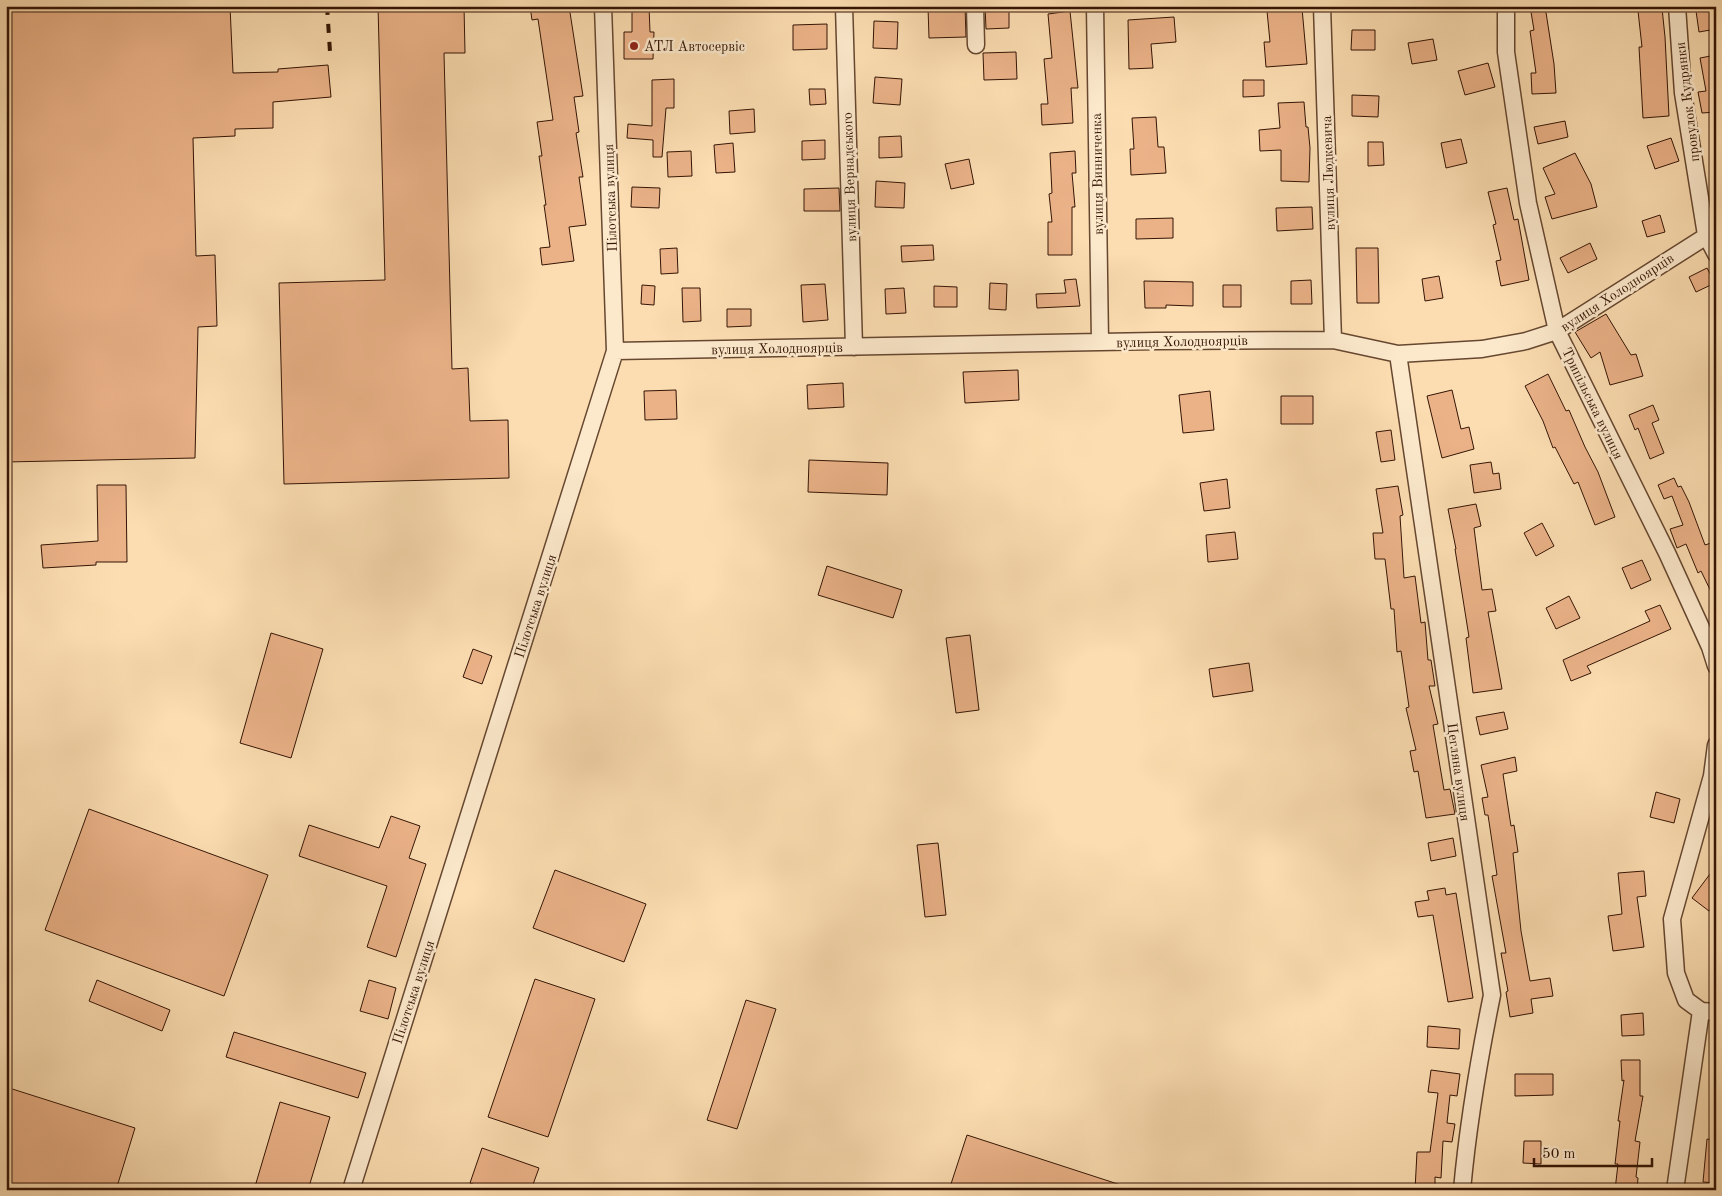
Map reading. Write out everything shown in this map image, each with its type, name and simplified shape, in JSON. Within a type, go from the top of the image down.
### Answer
[{"type":"street","name":"Пілотська вулиця","points":[[351,1190],[615,351],[603,6]]},
{"type":"street","name":"вулиця Вернадського","points":[[844,6],[854,347]]},
{"type":"street","points":[[975,6],[976,45]]},
{"type":"street","name":"вулиця Винниченка","points":[[1095,6],[1100,342]]},
{"type":"street","name":"вулиця Людкевича","points":[[1322,6],[1333,340]]},
{"type":"street","name":"Трипільська вулиця","points":[[1506,6],[1506,52],[1528,204],[1557,331],[1667,552],[1710,647],[1716,666]]},
{"type":"street","name":"провулок Кудрянки","points":[[1678,6],[1683,93],[1716,254]]},
{"type":"street","name":"вулиця Холодноярців","points":[[615,351],[1100,342],[1333,340],[1398,354],[1482,349],[1526,341],[1557,331],[1711,232]]},
{"type":"street","name":"Цегляна вулиця","points":[[1398,354],[1492,995],[1465,1154],[1462,1190]]},
{"type":"street","points":[[1675,1190],[1708,1011],[1686,1000],[1676,973],[1672,919],[1712,776],[1716,745]]},
{"type":"building","points":[[6,6],[230,6],[233,73],[278,72],[278,69],[328,65],[331,97],[273,102],[273,128],[235,129],[235,136],[193,138],[196,256],[215,255],[217,326],[198,327],[195,458],[6,462]]},
{"type":"building","points":[[378,6],[464,6],[465,53],[444,53],[452,369],[468,368],[470,421],[508,420],[509,478],[284,484],[279,283],[385,280]]},
{"type":"building","points":[[530,6],[569,6],[583,96],[574,97],[579,132],[576,133],[583,177],[579,177],[586,225],[569,227],[574,261],[542,265],[540,248],[550,247],[544,205],[546,205],[539,156],[542,156],[537,122],[553,120],[538,19],[532,20]]},
{"type":"building","points":[[632,6],[649,6],[650,32],[654,32],[653,59],[624,59],[624,32],[632,32]]},
{"type":"building","points":[[965,6],[966,37],[929,38],[928,7]]},
{"type":"building","points":[[985,6],[1009,6],[1009,28],[986,29]]},
{"type":"building","points":[[1530,6],[1545,6],[1554,64],[1556,93],[1532,94],[1531,73],[1536,73],[1530,31],[1534,30]]},
{"type":"building","points":[[1302,8],[1307,64],[1266,67],[1264,42],[1270,42],[1267,11]]},
{"type":"building","points":[[1662,8],[1669,116],[1643,118],[1639,47],[1642,47],[1638,11]]},
{"type":"building","points":[[1716,8],[1716,29],[1699,32],[1696,11]]},
{"type":"building","points":[[1070,11],[1078,88],[1071,88],[1073,123],[1042,125],[1041,104],[1048,104],[1044,59],[1052,58],[1048,14]]},
{"type":"building","points":[[1174,17],[1176,42],[1151,44],[1153,68],[1129,69],[1128,20]]},
{"type":"building","points":[[874,21],[898,22],[897,49],[873,48]]},
{"type":"building","points":[[827,24],[827,49],[793,50],[793,25]]},
{"type":"building","points":[[1352,30],[1375,30],[1375,50],[1351,50]]},
{"type":"building","points":[[1433,39],[1437,60],[1412,64],[1408,43]]},
{"type":"building","points":[[1016,52],[1017,79],[984,80],[983,53]]},
{"type":"building","points":[[1716,55],[1716,112],[1702,113],[1698,92],[1706,91],[1700,58]]},
{"type":"building","points":[[1488,63],[1495,87],[1465,95],[1458,71]]},
{"type":"building","points":[[875,77],[902,79],[900,105],[873,103]]},
{"type":"building","points":[[674,79],[674,108],[666,108],[662,157],[653,157],[653,140],[627,138],[628,124],[652,126],[652,80]]},
{"type":"building","points":[[1243,80],[1264,80],[1264,96],[1243,97]]},
{"type":"building","points":[[809,89],[825,89],[826,104],[810,105]]},
{"type":"building","points":[[1352,95],[1379,96],[1378,117],[1352,116]]},
{"type":"building","points":[[1304,102],[1310,148],[1309,182],[1281,181],[1281,150],[1260,151],[1259,130],[1280,128],[1278,103]]},
{"type":"building","points":[[754,109],[755,132],[730,134],[729,111]]},
{"type":"building","points":[[1156,117],[1158,147],[1164,147],[1166,173],[1131,175],[1130,149],[1134,149],[1132,118]]},
{"type":"building","points":[[1565,121],[1568,137],[1538,144],[1534,127]]},
{"type":"building","points":[[901,136],[902,157],[879,158],[879,137]]},
{"type":"building","points":[[1671,138],[1679,161],[1655,169],[1647,146]]},
{"type":"building","points":[[1461,139],[1467,163],[1446,168],[1441,143]]},
{"type":"building","points":[[825,140],[825,159],[802,160],[802,141]]},
{"type":"building","points":[[1368,142],[1383,142],[1384,165],[1368,166]]},
{"type":"building","points":[[733,143],[735,172],[716,173],[714,145]]},
{"type":"building","points":[[691,151],[692,176],[668,177],[667,152]]},
{"type":"building","points":[[1075,151],[1076,173],[1072,173],[1075,207],[1072,207],[1072,255],[1048,255],[1048,222],[1052,222],[1049,194],[1052,193],[1050,153]]},
{"type":"building","points":[[1575,153],[1591,184],[1597,207],[1552,219],[1545,197],[1555,194],[1543,168]]},
{"type":"building","points":[[969,159],[974,184],[951,189],[945,164]]},
{"type":"building","points":[[876,181],[905,183],[904,208],[875,207]]},
{"type":"building","points":[[632,187],[660,188],[659,208],[631,207]]},
{"type":"building","points":[[839,188],[840,211],[804,211],[804,189]]},
{"type":"building","points":[[1507,188],[1514,220],[1518,219],[1529,280],[1501,286],[1496,261],[1501,260],[1493,225],[1496,224],[1488,192]]},
{"type":"building","points":[[1312,207],[1313,229],[1277,231],[1276,208]]},
{"type":"building","points":[[1660,215],[1665,232],[1647,237],[1642,221]]},
{"type":"building","points":[[1173,218],[1173,238],[1136,239],[1136,219]]},
{"type":"building","points":[[1590,243],[1597,259],[1568,273],[1560,258]]},
{"type":"building","points":[[933,245],[934,260],[902,262],[901,246]]},
{"type":"building","points":[[677,248],[678,273],[661,274],[660,249]]},
{"type":"building","points":[[1356,248],[1378,248],[1379,303],[1357,303]]},
{"type":"building","points":[[1707,268],[1715,283],[1696,292],[1689,277]]},
{"type":"building","points":[[1439,276],[1443,298],[1425,301],[1422,279]]},
{"type":"building","points":[[1076,279],[1080,306],[1037,308],[1036,294],[1066,293],[1064,280]]},
{"type":"building","points":[[1311,280],[1312,304],[1291,304],[1291,281]]},
{"type":"building","points":[[1144,281],[1193,282],[1193,306],[1166,305],[1166,308],[1145,308]]},
{"type":"building","points":[[990,283],[1007,284],[1006,310],[989,309]]},
{"type":"building","points":[[825,284],[828,320],[803,322],[801,285]]},
{"type":"building","points":[[642,285],[655,286],[654,305],[641,304]]},
{"type":"building","points":[[1223,285],[1241,285],[1241,307],[1223,307]]},
{"type":"building","points":[[934,286],[957,287],[957,307],[934,307]]},
{"type":"building","points":[[682,288],[700,288],[701,321],[683,322]]},
{"type":"building","points":[[904,288],[906,313],[886,314],[885,289]]},
{"type":"building","points":[[727,309],[751,309],[751,326],[727,327]]},
{"type":"building","points":[[1606,314],[1631,355],[1636,354],[1643,376],[1610,385],[1600,352],[1591,358],[1575,332]]},
{"type":"building","points":[[1018,370],[1019,400],[965,403],[963,372]]},
{"type":"building","points":[[1548,374],[1566,411],[1569,410],[1598,472],[1615,517],[1595,525],[1578,482],[1574,484],[1555,447],[1553,448],[1543,421],[1525,386]]},
{"type":"building","points":[[843,383],[844,407],[808,409],[807,385]]},
{"type":"building","points":[[676,390],[677,419],[645,420],[644,391]]},
{"type":"building","points":[[1452,390],[1461,429],[1469,427],[1474,449],[1442,458],[1427,396]]},
{"type":"building","points":[[1210,391],[1214,430],[1183,433],[1179,395]]},
{"type":"building","points":[[1281,396],[1313,396],[1313,424],[1281,424]]},
{"type":"building","points":[[1653,405],[1659,420],[1652,423],[1664,453],[1650,459],[1638,428],[1635,430],[1629,415]]},
{"type":"building","points":[[1391,430],[1395,460],[1381,462],[1376,432]]},
{"type":"building","points":[[809,460],[888,463],[887,495],[808,492]]},
{"type":"building","points":[[1491,462],[1493,474],[1499,473],[1501,489],[1474,493],[1470,465]]},
{"type":"building","points":[[1674,478],[1678,487],[1681,486],[1689,502],[1705,545],[1711,543],[1716,553],[1716,602],[1701,571],[1698,573],[1686,544],[1677,548],[1670,529],[1683,525],[1672,496],[1664,499],[1658,485]]},
{"type":"building","points":[[1227,479],[1230,508],[1204,511],[1200,483]]},
{"type":"building","points":[[97,485],[126,485],[127,562],[96,562],[96,565],[43,568],[41,545],[98,541]]},
{"type":"building","points":[[1398,486],[1403,515],[1400,516],[1404,578],[1415,576],[1421,623],[1425,622],[1428,660],[1431,660],[1435,686],[1429,686],[1438,724],[1433,725],[1444,790],[1450,789],[1455,814],[1426,818],[1418,771],[1414,772],[1410,751],[1416,750],[1406,708],[1409,707],[1401,651],[1397,652],[1394,609],[1391,609],[1385,559],[1375,559],[1373,533],[1383,533],[1376,489]]},
{"type":"building","points":[[1476,504],[1481,526],[1474,528],[1482,590],[1492,589],[1496,611],[1488,612],[1502,689],[1473,693],[1466,638],[1469,637],[1448,509]]},
{"type":"building","points":[[1542,523],[1554,546],[1536,556],[1524,533]]},
{"type":"building","points":[[1235,532],[1238,559],[1208,562],[1206,535]]},
{"type":"building","points":[[1642,560],[1651,580],[1631,589],[1622,568]]},
{"type":"building","points":[[827,566],[902,590],[893,618],[818,595]]},
{"type":"building","points":[[1569,596],[1580,618],[1556,629],[1546,608]]},
{"type":"building","points":[[1660,605],[1671,629],[1587,666],[1591,673],[1571,681],[1563,660],[1650,621],[1645,611]]},
{"type":"building","points":[[271,633],[323,649],[291,758],[240,743]]},
{"type":"building","points":[[970,635],[979,710],[956,713],[946,638]]},
{"type":"building","points":[[473,649],[492,656],[482,684],[463,677]]},
{"type":"building","points":[[1249,663],[1253,691],[1213,697],[1209,669]]},
{"type":"building","points":[[1504,712],[1508,729],[1480,735],[1476,717]]},
{"type":"building","points":[[1515,757],[1517,771],[1503,774],[1511,826],[1514,825],[1518,852],[1513,853],[1521,931],[1530,981],[1550,978],[1553,996],[1531,999],[1533,1013],[1510,1017],[1506,992],[1508,991],[1501,953],[1506,953],[1492,876],[1497,875],[1488,815],[1485,815],[1482,798],[1488,797],[1481,765]]},
{"type":"building","points":[[1656,792],[1680,799],[1674,823],[1650,817]]},
{"type":"building","points":[[89,809],[268,875],[224,996],[45,930]]},
{"type":"building","points":[[391,816],[420,826],[409,858],[426,864],[396,957],[367,947],[387,886],[299,856],[309,825],[379,848]]},
{"type":"building","points":[[1453,838],[1456,856],[1431,861],[1428,843]]},
{"type":"building","points":[[938,843],[946,915],[925,917],[917,845]]},
{"type":"building","points":[[1716,866],[1716,903],[1709,911],[1692,898]]},
{"type":"building","points":[[555,870],[646,904],[624,962],[533,928]]},
{"type":"building","points":[[1644,871],[1646,896],[1637,897],[1644,947],[1613,951],[1608,916],[1622,914],[1618,873]]},
{"type":"building","points":[[1445,888],[1446,895],[1456,893],[1473,998],[1448,1002],[1433,915],[1418,917],[1415,902],[1429,900],[1427,891]]},
{"type":"building","points":[[535,979],[595,999],[548,1137],[488,1117]]},
{"type":"building","points":[[97,980],[170,1010],[162,1031],[89,1001]]},
{"type":"building","points":[[369,980],[396,988],[388,1019],[360,1011]]},
{"type":"building","points":[[746,1000],[776,1009],[737,1129],[707,1120]]},
{"type":"building","points":[[1643,1013],[1644,1035],[1622,1036],[1621,1015]]},
{"type":"building","points":[[1428,1026],[1460,1029],[1459,1049],[1427,1047]]},
{"type":"building","points":[[234,1032],[366,1073],[358,1098],[226,1057]]},
{"type":"building","points":[[1621,1060],[1640,1060],[1640,1096],[1643,1096],[1635,1141],[1640,1142],[1636,1177],[1638,1178],[1637,1190],[1615,1190],[1618,1164],[1615,1164],[1620,1121],[1618,1121],[1624,1080],[1622,1081]]},
{"type":"building","points":[[1431,1070],[1460,1074],[1457,1096],[1450,1095],[1447,1123],[1455,1124],[1452,1142],[1443,1141],[1441,1178],[1435,1177],[1435,1190],[1415,1190],[1417,1152],[1430,1152],[1438,1093],[1428,1092]]},
{"type":"building","points":[[1515,1074],[1553,1074],[1553,1095],[1515,1096]]},
{"type":"building","points":[[6,1087],[135,1128],[116,1190],[6,1190]]},
{"type":"building","points":[[280,1102],[330,1117],[308,1190],[254,1190]]},
{"type":"building","points":[[967,1135],[1127,1187],[1127,1190],[949,1190]]},
{"type":"building","points":[[1707,1139],[1716,1140],[1716,1183],[1703,1182]]},
{"type":"building","points":[[1524,1141],[1541,1141],[1541,1164],[1523,1163]]},
{"type":"building","points":[[482,1148],[539,1168],[531,1190],[490,1190],[470,1183]]},
{"type":"railway","points":[[327,6],[330,52]]},
{"type":"place","name":"АТЛ Автосервіс","points":[[634,46]]}]
